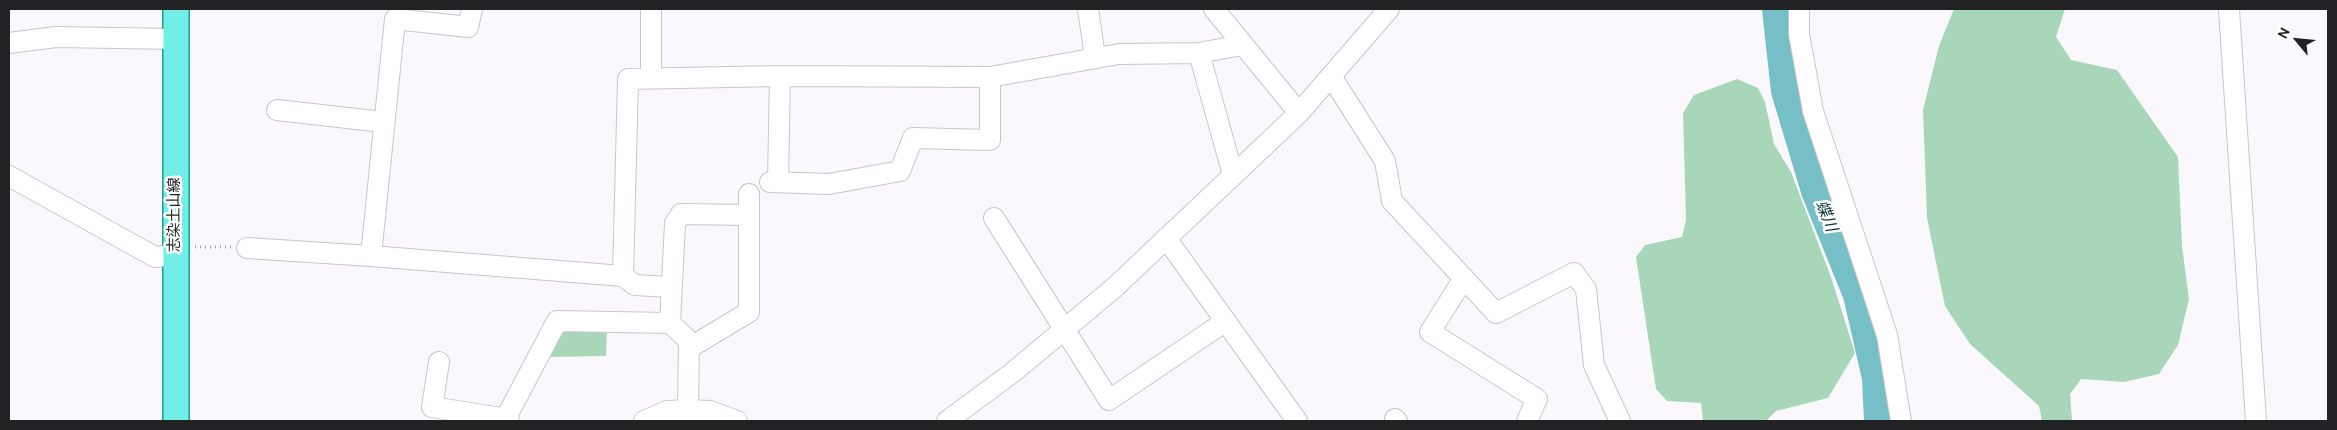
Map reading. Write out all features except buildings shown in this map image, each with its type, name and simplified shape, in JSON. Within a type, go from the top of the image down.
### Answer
[{"type":"main road","name":"志染土山線","points":[[176,421],[177,10]]},
{"type":"street","points":[[371,256],[383,122],[395,19],[468,27],[472,9]]},
{"type":"street","points":[[651,78],[652,9]]},
{"type":"street","points":[[1088,9],[1095,57]]},
{"type":"street","points":[[1214,9],[1299,114]]},
{"type":"street","points":[[947,421],[1012,373],[1114,288],[1299,114],[1389,9]]},
{"type":"street","points":[[1799,9],[1799,34],[1814,111],[1887,334],[1902,421]]},
{"type":"street","points":[[2229,9],[2256,421]]},
{"type":"street","points":[[9,43],[56,37],[176,39]]},
{"type":"street","points":[[623,276],[628,79],[780,76],[990,78],[1095,57],[1119,54],[1199,53],[1242,45]]},
{"type":"street","points":[[1199,53],[1233,175]]},
{"type":"street","points":[[780,76],[774,182],[829,184],[900,171],[913,138],[990,140],[990,78]]},
{"type":"street","points":[[1331,76],[1385,161],[1392,201],[1496,313],[1574,272],[1586,288],[1594,365],[1620,421]]},
{"type":"street","points":[[277,110],[383,122]]},
{"type":"street","points":[[9,176],[154,257],[175,255]]},
{"type":"street","points":[[689,348],[749,312],[749,194]]},
{"type":"street","points":[[670,323],[675,223],[682,214],[749,215]]},
{"type":"street","points":[[994,218],[1109,400],[1226,321]]},
{"type":"street","points":[[1166,238],[1297,421]]},
{"type":"street","points":[[247,248],[623,276],[635,284],[671,287]]},
{"type":"street","points":[[1464,278],[1430,332],[1537,399],[1527,421]]},
{"type":"street","points":[[439,362],[432,407],[508,420],[509,412],[557,321],[670,323],[689,341],[688,410]]},
{"type":"street","points":[[644,421],[667,411],[688,410],[710,411],[737,421]]},
{"type":"path","points":[[175,255],[198,246],[247,248]]},
{"type":"green space","points":[[1954,9],[2065,9],[2056,37],[2071,60],[2117,70],[2178,157],[2182,246],[2189,299],[2178,345],[2159,374],[2124,382],[2081,379],[2070,394],[2072,421],[2042,421],[2039,406],[1970,344],[1945,306],[1927,218],[1923,110],[1939,46]]},
{"type":"green space","points":[[1737,79],[1758,88],[1765,102],[1774,144],[1791,172],[1831,277],[1855,353],[1828,398],[1776,411],[1766,421],[1703,421],[1701,403],[1667,401],[1656,389],[1636,257],[1645,245],[1682,237],[1686,220],[1683,113],[1694,95]]},
{"type":"green space","points":[[562,326],[607,327],[606,356],[547,357]]},
{"type":"waterway","name":"蝶川","points":[[1777,9],[1786,91],[1816,191],[1858,295],[1877,378],[1879,421]]}]
